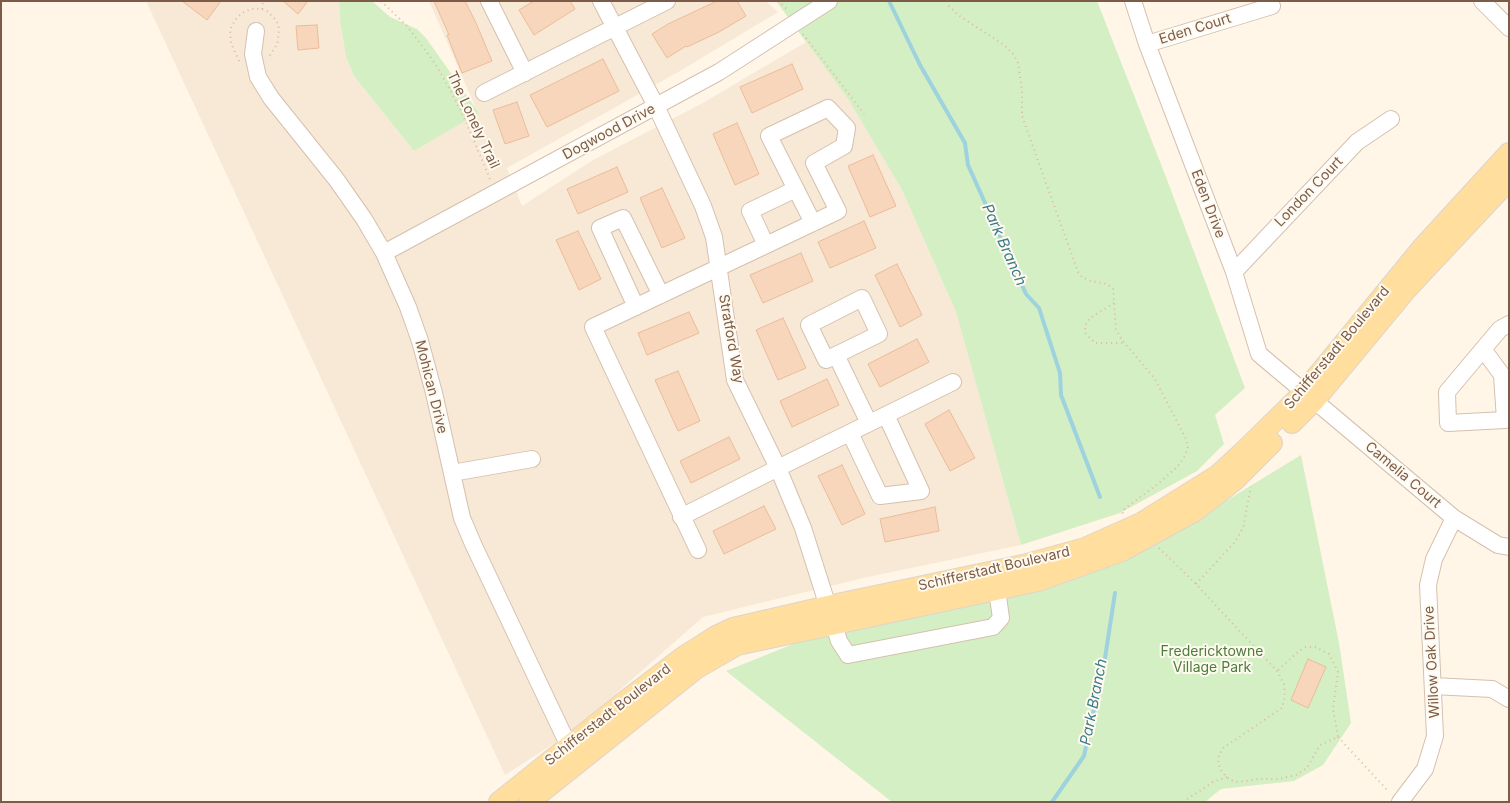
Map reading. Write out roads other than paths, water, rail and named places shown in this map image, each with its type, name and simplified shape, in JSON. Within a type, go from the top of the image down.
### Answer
[{"type":"main road","name":"Schifferstadt Boulevard","points":[[529,802],[620,705],[675,663],[716,636],[733,628],[1023,565],[1085,548],[1141,523],[1218,475],[1309,396],[1422,248],[1509,153]]},
{"type":"main road","name":"Schifferstadt Boulevard","points":[[498,802],[573,755],[697,668],[737,645],[1038,581],[1122,551],[1195,511],[1235,480],[1309,396],[1509,180]]},
{"type":"street","points":[[489,1],[525,73]]},
{"type":"street","name":"Stratford Way","points":[[600,1],[656,106],[703,206],[714,237],[735,380],[778,468],[803,528],[839,641],[848,656],[993,627],[1001,618],[997,590]]},
{"type":"street","points":[[484,93],[667,1]]},
{"type":"street","name":"Dogwood Drive","points":[[384,253],[719,72],[829,1]]},
{"type":"street","name":"Eden Drive","points":[[1133,1],[1147,44],[1234,272],[1259,354],[1309,396]]},
{"type":"street","points":[[1489,4],[1509,28]]},
{"type":"street","name":"Eden Court","points":[[1147,44],[1272,6]]},
{"type":"street","name":"Mohican Drive","points":[[256,31],[253,54],[258,77],[271,98],[350,198],[375,235],[408,307],[420,341],[434,393],[462,518],[573,755]]},
{"type":"street","points":[[698,550],[593,327],[838,212],[814,162],[844,146],[847,128],[828,108],[769,136],[813,223]]},
{"type":"street","name":"London Court","points":[[1234,272],[1357,142],[1391,119]]},
{"type":"street","points":[[766,246],[750,211],[796,189]]},
{"type":"street","points":[[636,307],[600,228],[623,218],[661,295]]},
{"type":"street","points":[[1483,349],[1502,375],[1505,420],[1448,423],[1447,392],[1483,349],[1500,329],[1509,324]]},
{"type":"street","points":[[836,355],[869,423]]},
{"type":"street","points":[[682,517],[953,382]]},
{"type":"street","name":"Camelia Court","points":[[1309,396],[1454,518],[1498,545],[1509,547]]},
{"type":"street","points":[[850,433],[880,496],[921,491],[886,415]]},
{"type":"street","points":[[452,473],[532,459]]},
{"type":"street","name":"Willow Oak Drive","points":[[1396,799],[1425,769],[1435,736],[1428,585],[1434,559],[1454,518]]},
{"type":"street","points":[[1433,686],[1492,689],[1509,699]]},
{"type":"waterway","name":"Park Branch","points":[[889,1],[920,65],[965,143],[968,165],[1026,294],[1039,308],[1060,373],[1061,395],[1100,497]]},
{"type":"waterway","name":"Park Branch","points":[[1052,802],[1084,756],[1105,658],[1115,593]]},
{"type":"park label","name":"Fredericktowne Village Park","points":[[1212,660]]}]
